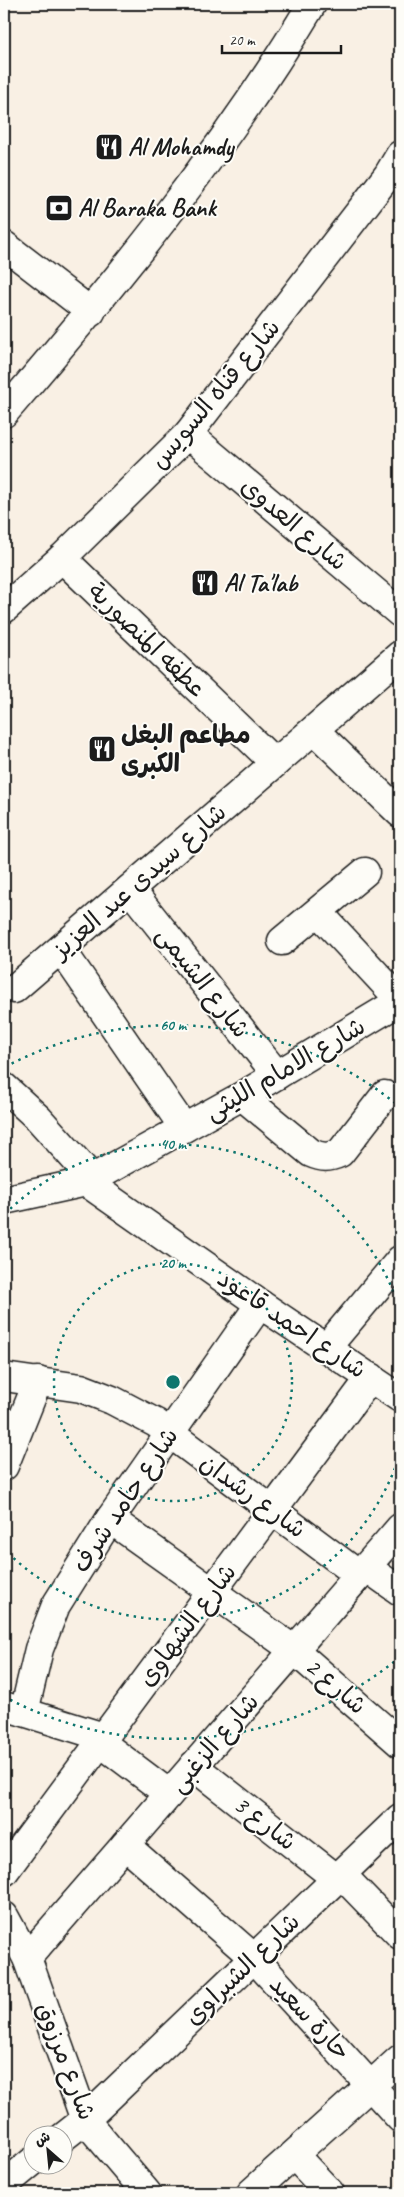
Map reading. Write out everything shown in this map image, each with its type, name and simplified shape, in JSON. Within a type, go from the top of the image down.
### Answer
[{"type":"street","points":[[4,413],[91,312],[184,195],[286,47],[312,4]]},
{"type":"street","name":"شارع قناه السويس","points":[[4,609],[62,558],[188,434],[396,170]]},
{"type":"street","points":[[4,245],[91,312]]},
{"type":"street","name":"شارع العدوى","points":[[188,434],[400,613]]},
{"type":"street","name":"عطفه المنصورية","points":[[62,558],[275,763]]},
{"type":"street","name":"شارع سيدى عبد العزيز","points":[[14,989],[400,655]]},
{"type":"street","points":[[314,730],[400,813]]},
{"type":"street","points":[[282,941],[364,872]]},
{"type":"street","name":"شارع الشيمى","points":[[130,889],[277,1075]]},
{"type":"street","points":[[318,912],[400,1001]]},
{"type":"street","points":[[61,949],[184,1128]]},
{"type":"street","name":"شارع الامام الليثى","points":[[4,1200],[89,1180],[242,1096],[400,1001]]},
{"type":"street","name":"شارع احمد قاعود","points":[[4,1087],[39,1119],[89,1180],[260,1304],[400,1398]]},
{"type":"street","points":[[242,1096],[311,1153],[320,1157],[331,1157],[340,1153],[385,1095]]},
{"type":"street","points":[[326,1347],[400,1260]]},
{"type":"street","name":"شارع حامد شرف","points":[[14,1709],[56,1605],[110,1519],[260,1304]]},
{"type":"street","name":"شارع رشدان","points":[[4,1377],[81,1388],[112,1400],[156,1423],[273,1510],[363,1571],[400,1590]]},
{"type":"street","name":"شارع الشهاوى","points":[[4,1872],[371,1378]]},
{"type":"street","points":[[4,1466],[38,1381]]},
{"type":"street","name":"شارع 2","points":[[110,1519],[294,1650],[400,1743]]},
{"type":"street","name":"شارع الزغبى","points":[[27,1958],[400,1528]]},
{"type":"street","points":[[14,1709],[102,1740],[170,1794]]},
{"type":"street","name":"شارع 3","points":[[193,1766],[339,1877],[400,1934]]},
{"type":"street","name":"شارع الشبراوى","points":[[72,2130],[400,1818]]},
{"type":"street","name":"حارة سعيد","points":[[125,1845],[254,1958],[372,2085],[400,2118]]},
{"type":"street","name":"شارع مرزوق","points":[[4,1916],[27,1958],[84,2120],[147,2193]]},
{"type":"street","points":[[251,2193],[400,2059]]},
{"type":"street","points":[[294,2155],[330,2193]]},
{"type":"street","points":[[4,2185],[22,2170]]},
{"type":"place","name":"Al Mohamdy","points":[[109,147]]},
{"type":"place","name":"Al Baraka Bank","points":[[59,208]]},
{"type":"place","name":"Al Ta'lab","points":[[205,583]]},
{"type":"place","name":"مطاعم البغل الكبرى","points":[[102,749]]}]
